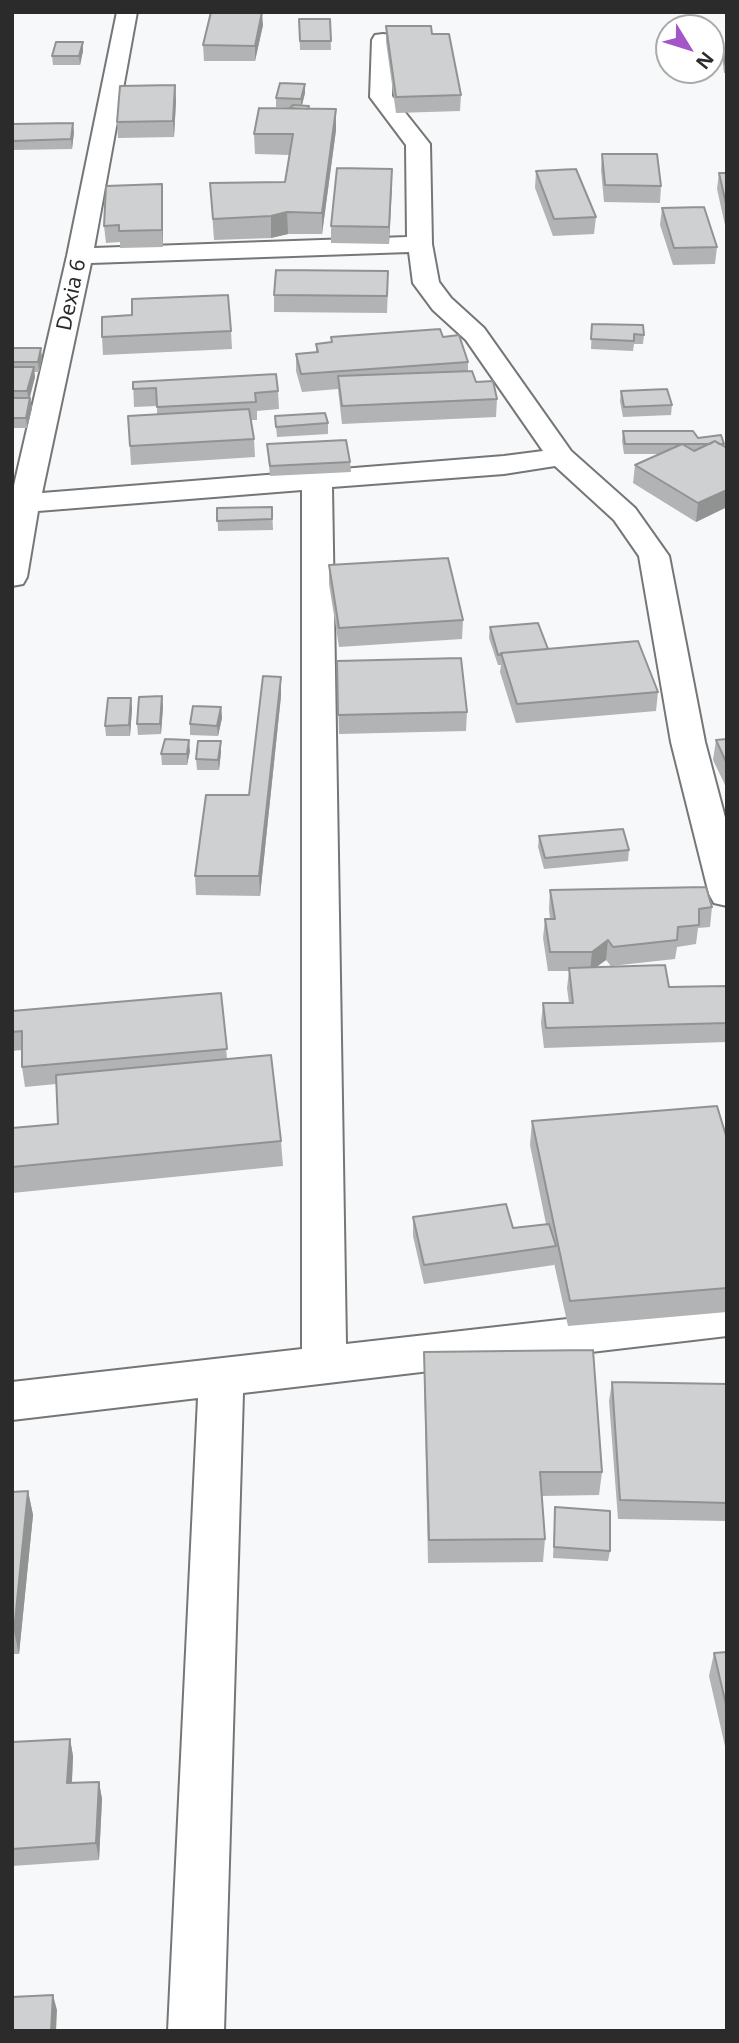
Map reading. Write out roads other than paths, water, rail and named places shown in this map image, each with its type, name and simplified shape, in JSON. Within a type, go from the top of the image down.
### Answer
[{"type":"street","name":"Dexia 6","points":[[12,577],[25,503],[80,256],[127,12]]},
{"type":"street","points":[[383,40],[381,97],[418,144],[420,244],[426,283],[442,304],[475,334],[561,457],[625,514],[654,556],[688,741],[727,894]]},
{"type":"street","points":[[80,256],[420,244]]},
{"type":"street","points":[[25,503],[504,465],[561,457]]},
{"type":"street","points":[[317,480],[324,1365]]},
{"type":"street","points":[[12,1401],[727,1318]]},
{"type":"street","points":[[196,2031],[221,1377]]}]
